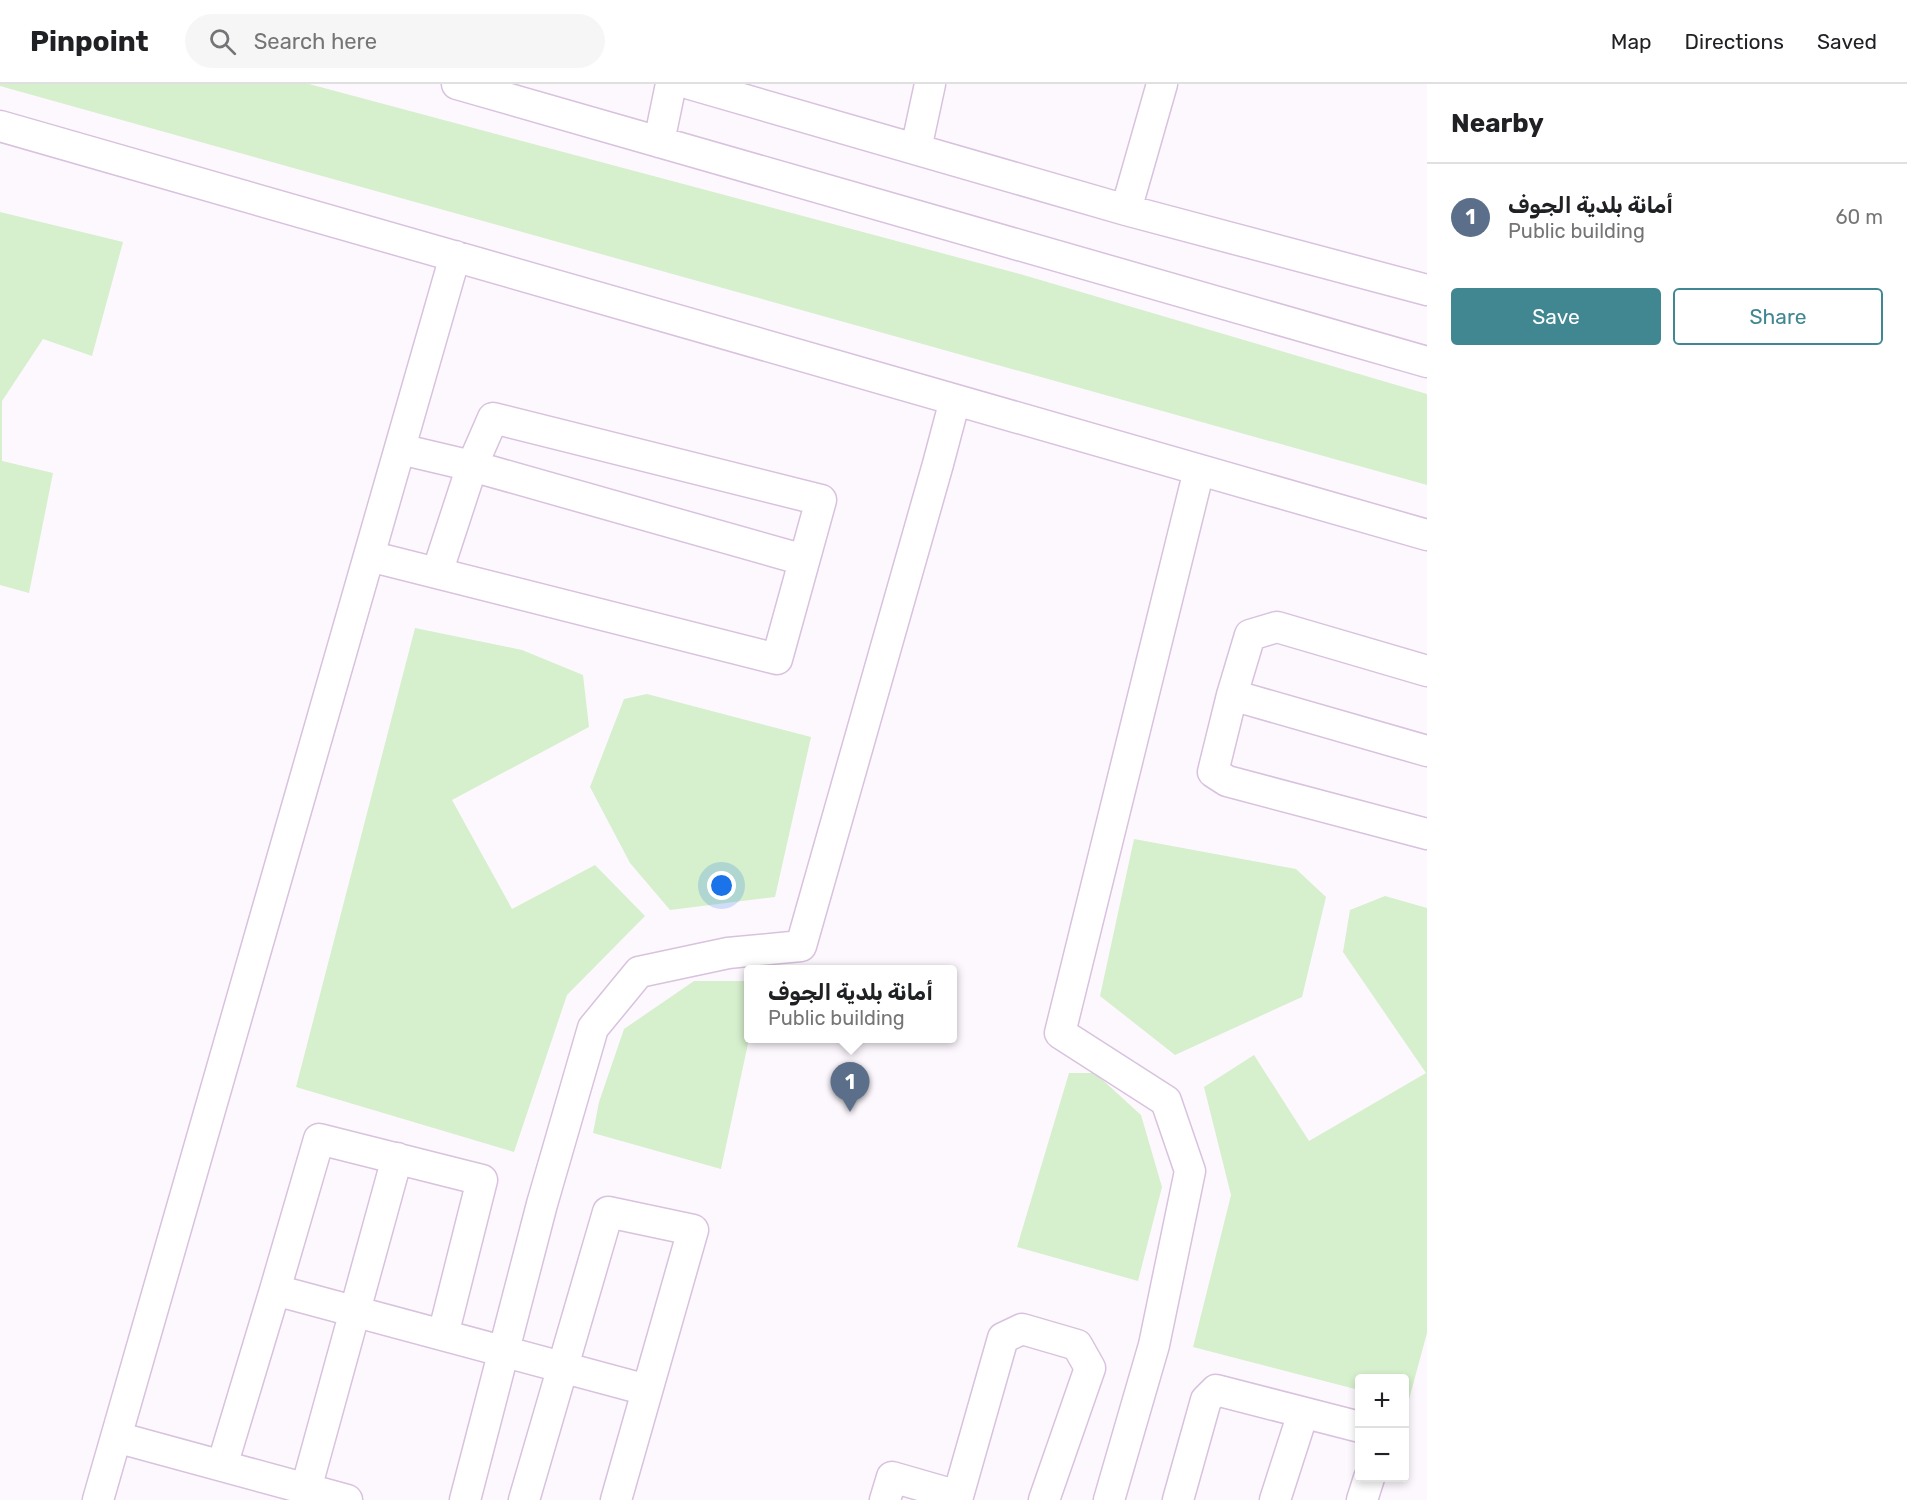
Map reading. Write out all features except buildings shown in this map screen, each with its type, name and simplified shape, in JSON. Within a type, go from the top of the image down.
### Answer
[{"type":"street","points":[[457,84],[1427,362]]},
{"type":"street","points":[[659,142],[671,84]]},
{"type":"street","points":[[690,84],[1126,210],[1427,290]]},
{"type":"street","points":[[916,149],[930,84]]},
{"type":"street","points":[[1126,210],[1162,84]]},
{"type":"street","points":[[0,126],[1427,535]]},
{"type":"street","points":[[98,1500],[455,256]]},
{"type":"street","points":[[465,1500],[543,1204],[593,1028],[639,972],[728,953],[801,946],[939,464],[955,399]]},
{"type":"street","points":[[369,556],[777,659],[820,500],[493,418],[472,466],[437,573]]},
{"type":"street","points":[[400,449],[472,466],[804,560]]},
{"type":"street","points":[[1108,1500],[1154,1344],[1190,1171],[1166,1101],[1060,1033],[1199,470]]},
{"type":"street","points":[[1427,671],[1277,627],[1250,635],[1232,694],[1213,772],[1227,781],[1427,834]]},
{"type":"street","points":[[1232,694],[1427,751]]},
{"type":"street","points":[[222,1466],[319,1139],[482,1180],[443,1335]]},
{"type":"street","points":[[306,1489],[397,1158]]},
{"type":"street","points":[[524,1500],[608,1212],[693,1230],[616,1500]]},
{"type":"street","points":[[275,1290],[647,1390]]},
{"type":"street","points":[[885,1500],[892,1477],[963,1499],[1002,1338],[1022,1329],[1077,1345],[1090,1368],[1044,1500]]},
{"type":"street","points":[[1178,1500],[1206,1400],[1216,1390],[1355,1426]]},
{"type":"street","points":[[1275,1500],[1303,1413]]},
{"type":"street","points":[[116,1437],[347,1500]]},
{"type":"street","points":[[1362,1500],[1368,1482]]},
{"type":"green space","points":[[0,84],[309,84],[1020,274],[1427,394],[1427,485],[0,86]]},
{"type":"green space","points":[[0,212],[123,242],[92,356],[43,339],[2,401],[2,461],[53,473],[29,593],[0,585]]},
{"type":"green space","points":[[415,628],[522,650],[583,675],[589,727],[452,800],[512,909],[595,865],[645,916],[567,995],[514,1152],[296,1087]]},
{"type":"green space","points":[[647,694],[811,737],[775,897],[670,910],[630,863],[590,787],[624,699]]},
{"type":"green space","points":[[1134,839],[1296,869],[1326,897],[1302,997],[1175,1055],[1100,996]]},
{"type":"green space","points":[[1385,896],[1427,908],[1427,1333],[1409,1399],[1409,1374],[1355,1374],[1355,1389],[1193,1347],[1231,1195],[1204,1087],[1254,1055],[1309,1141],[1426,1073],[1343,952],[1350,910]]},
{"type":"green space","points":[[694,981],[744,981],[744,1043],[748,1043],[721,1169],[593,1133],[599,1102],[624,1029]]},
{"type":"green space","points":[[1069,1073],[1095,1073],[1141,1115],[1162,1187],[1138,1281],[1017,1247]]},
{"type":"place","name":"أمانة بلدية الجوف","points":[[850,1112]]}]
